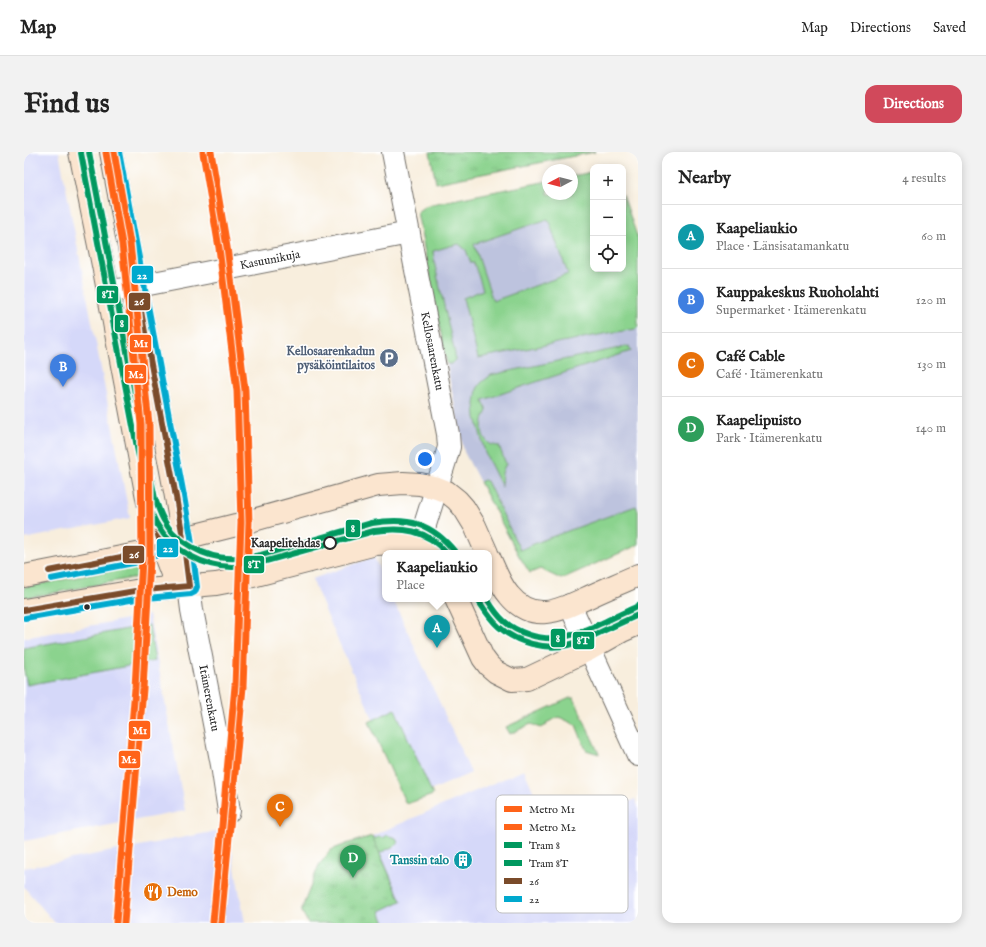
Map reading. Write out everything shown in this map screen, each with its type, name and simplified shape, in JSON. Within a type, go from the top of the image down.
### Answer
[{"type":"main road","name":"Itämerenkatu","points":[[80,152],[146,492],[161,546],[183,587]]},
{"type":"main road","name":"Itämerenkatu","points":[[110,152],[137,286],[184,538],[183,587]]},
{"type":"main road","points":[[24,576],[142,552],[184,538],[378,485],[403,483],[420,484],[437,488],[447,492],[457,500],[464,508],[475,526],[486,550]]},
{"type":"main road","points":[[24,610],[135,591],[216,584],[238,580],[376,544],[394,543],[422,550]]},
{"type":"main road","points":[[492,563],[507,594],[526,609],[542,613],[558,611],[638,575]]},
{"type":"main road","points":[[457,602],[483,658],[496,672],[512,680],[527,679],[638,624]]},
{"type":"street","name":"Kellosaarenkatu","points":[[393,152],[448,434],[449,447],[437,488],[422,550]]},
{"type":"street","name":"Kasuunikuja","points":[[106,283],[137,286],[409,233]]},
{"type":"street","name":"Itämerenkatu","points":[[183,587],[192,610],[222,765],[229,811]]},
{"type":"street","points":[[570,605],[638,755]]},
{"type":"shaded area","points":[[24,152],[59,152],[130,518],[24,539]]},
{"type":"shaded area","points":[[590,173],[590,272],[626,272],[626,204],[638,239],[638,542],[519,556],[464,452],[420,230],[459,216],[542,195],[542,200],[578,200],[578,175]]},
{"type":"shaded area","points":[[374,557],[382,575],[382,602],[394,602],[471,773],[409,800],[312,579]]},
{"type":"shaded area","points":[[149,615],[185,811],[24,841],[24,638]]},
{"type":"shaded area","name":"Tanssin talo","points":[[524,770],[535,795],[496,795],[496,913],[628,913],[628,802],[635,799],[638,806],[638,923],[385,923],[380,911],[401,901],[372,836]]},
{"type":"shaded area","points":[[228,829],[245,923],[55,923],[24,887],[24,868]]},
{"type":"green space","points":[[430,152],[595,152],[436,183]]},
{"type":"green space","points":[[590,173],[590,272],[626,272],[626,204],[638,239],[638,327],[636,329],[478,358],[463,298],[483,290],[474,263],[471,263],[466,250],[459,244],[433,251],[455,354],[455,360],[451,364],[447,364],[417,212],[425,206],[542,182],[542,200],[578,200],[578,175]],"holes":[[[548,219],[568,274],[493,301],[474,244]]]},
{"type":"green space","points":[[629,346],[631,351],[483,400],[487,411],[482,424],[484,437],[490,444],[499,446],[506,464],[502,475],[502,487],[485,453],[476,417],[475,404],[477,389],[481,383],[491,375]]},
{"type":"green space","points":[[484,480],[487,481],[520,550],[636,506],[638,511],[638,545],[561,579],[540,569],[530,573],[519,556],[480,482]]},
{"type":"green space","points":[[136,566],[138,577],[26,598],[24,597],[24,587]]},
{"type":"green space","points":[[149,625],[155,661],[27,685],[24,670],[24,648]]},
{"type":"green space","points":[[570,698],[574,698],[599,754],[586,750],[576,725],[559,717],[546,723],[547,725],[541,728],[531,724],[510,734],[506,727]]},
{"type":"green space","points":[[395,709],[433,795],[406,804],[369,722]]},
{"type":"green space","points":[[386,835],[396,838],[398,844],[380,853],[401,901],[368,839],[374,837],[376,839],[378,836],[384,838]]},
{"type":"green space","points":[[372,836],[401,901],[380,911],[385,923],[308,923],[302,912],[302,908],[319,865],[331,850]]},
{"type":"metro line","name":"M1","points":[[114,152],[130,243],[149,424],[150,559],[143,689],[124,923]]},
{"type":"metro line","name":"M1","points":[[211,152],[227,247],[245,390],[249,522],[243,687],[221,923]]},
{"type":"metro line","name":"M2","points":[[106,153],[122,244],[141,424],[142,559],[135,688],[116,922]]},
{"type":"metro line","name":"M2","points":[[203,153],[219,248],[237,391],[241,522],[235,686],[213,922]]},
{"type":"tram line","name":"8","points":[[89,152],[155,499],[162,516],[171,531],[193,548],[212,556],[221,558],[240,558],[261,555],[372,523],[397,521],[419,524],[429,529],[438,535],[453,550]]},
{"type":"tram line","name":"8T","points":[[81,153],[147,500],[152,514],[164,535],[181,550],[200,561],[232,567],[255,564],[374,531],[394,529],[422,534],[431,539],[443,550]]},
{"type":"tram line","name":"8","points":[[489,602],[499,616],[515,629],[529,635],[544,638],[570,636],[638,606]]},
{"type":"tram line","name":"8T","points":[[480,603],[494,622],[506,633],[532,644],[550,647],[578,642],[638,615]]},
{"type":"transit line","name":"26","points":[[24,610],[135,591],[189,586],[176,497],[111,152]]},
{"type":"transit line","name":"22","points":[[25,618],[136,599],[191,594],[195,592],[197,587],[184,496],[119,152]]},
{"type":"transit line","name":"22","points":[[51,579],[144,561],[166,551],[169,543],[153,488]]},
{"type":"transit line","name":"26","points":[[49,571],[142,553],[161,545],[145,490]]},
{"type":"place","name":"Kellosaarenkadun pysäköintilaitos","points":[[389,358]]},
{"type":"place","name":"Kauppakeskus Ruoholahti","points":[[63,387]]},
{"type":"place","name":"Kaapelitehdas","points":[[330,543]]},
{"type":"place","name":"Kaapeliaukio","points":[[437,648]]},
{"type":"place","name":"Café Cable","points":[[280,827]]},
{"type":"place","name":"Tanssin talo","points":[[463,860]]},
{"type":"place","name":"Kaapelipuisto","points":[[353,878]]},
{"type":"place","name":"Demo","points":[[153,892]]}]
